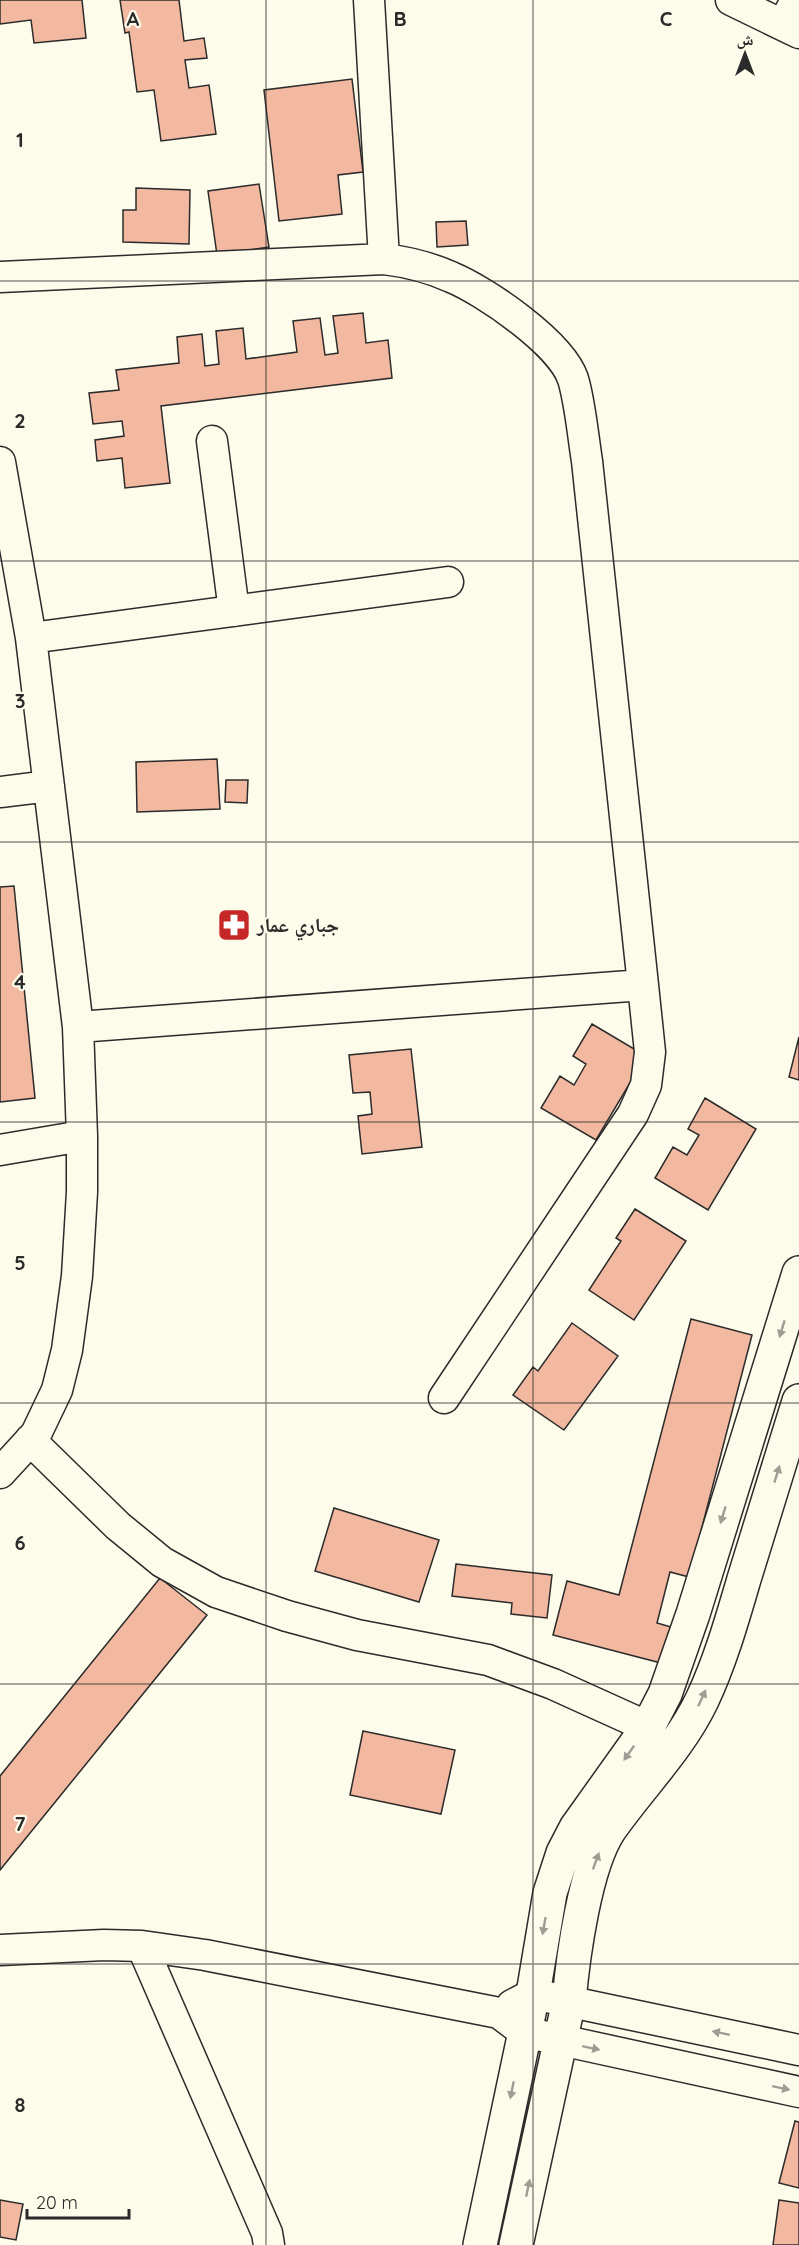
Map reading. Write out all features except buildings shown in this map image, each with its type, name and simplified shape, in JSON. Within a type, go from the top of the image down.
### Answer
[{"type":"street","points":[[369,0],[384,259]]},
{"type":"street","points":[[731,0],[793,20]]},
{"type":"street","points":[[0,277],[384,259],[412,263],[453,277],[495,303],[531,329],[561,357],[573,378],[587,461],[650,1052],[646,1085],[633,1114],[444,1398]]},
{"type":"street","points":[[212,441],[234,611]]},
{"type":"street","points":[[0,462],[31,638],[49,786],[78,1027],[82,1137],[82,1192],[77,1275],[67,1350],[57,1390],[36,1434],[0,1473]]},
{"type":"street","points":[[31,638],[448,582]]},
{"type":"street","points":[[0,792],[49,786]]},
{"type":"street","points":[[78,1027],[643,985]]},
{"type":"street","points":[[0,1150],[82,1137]]},
{"type":"street","points":[[480,2245],[532,1994],[550,1893],[563,1853],[576,1828],[648,1727],[665,1694],[693,1614],[799,1273]]},
{"type":"street","points":[[516,2245],[569,2001],[579,1931],[595,1861],[609,1831],[678,1743],[702,1699],[726,1638],[799,1401]]},
{"type":"street","points":[[30,1440],[118,1526],[162,1562],[216,1592],[287,1616],[357,1635],[488,1660],[553,1683],[648,1727]]},
{"type":"street","points":[[0,1950],[104,1945],[142,1946],[205,1955],[499,2013],[524,2032],[799,2092]]},
{"type":"street","points":[[142,1946],[267,2233],[269,2245]]},
{"type":"street","points":[[499,2013],[532,1994],[799,2050]]},
{"type":"place","name":"جباري عمار","points":[[234,925]]}]
